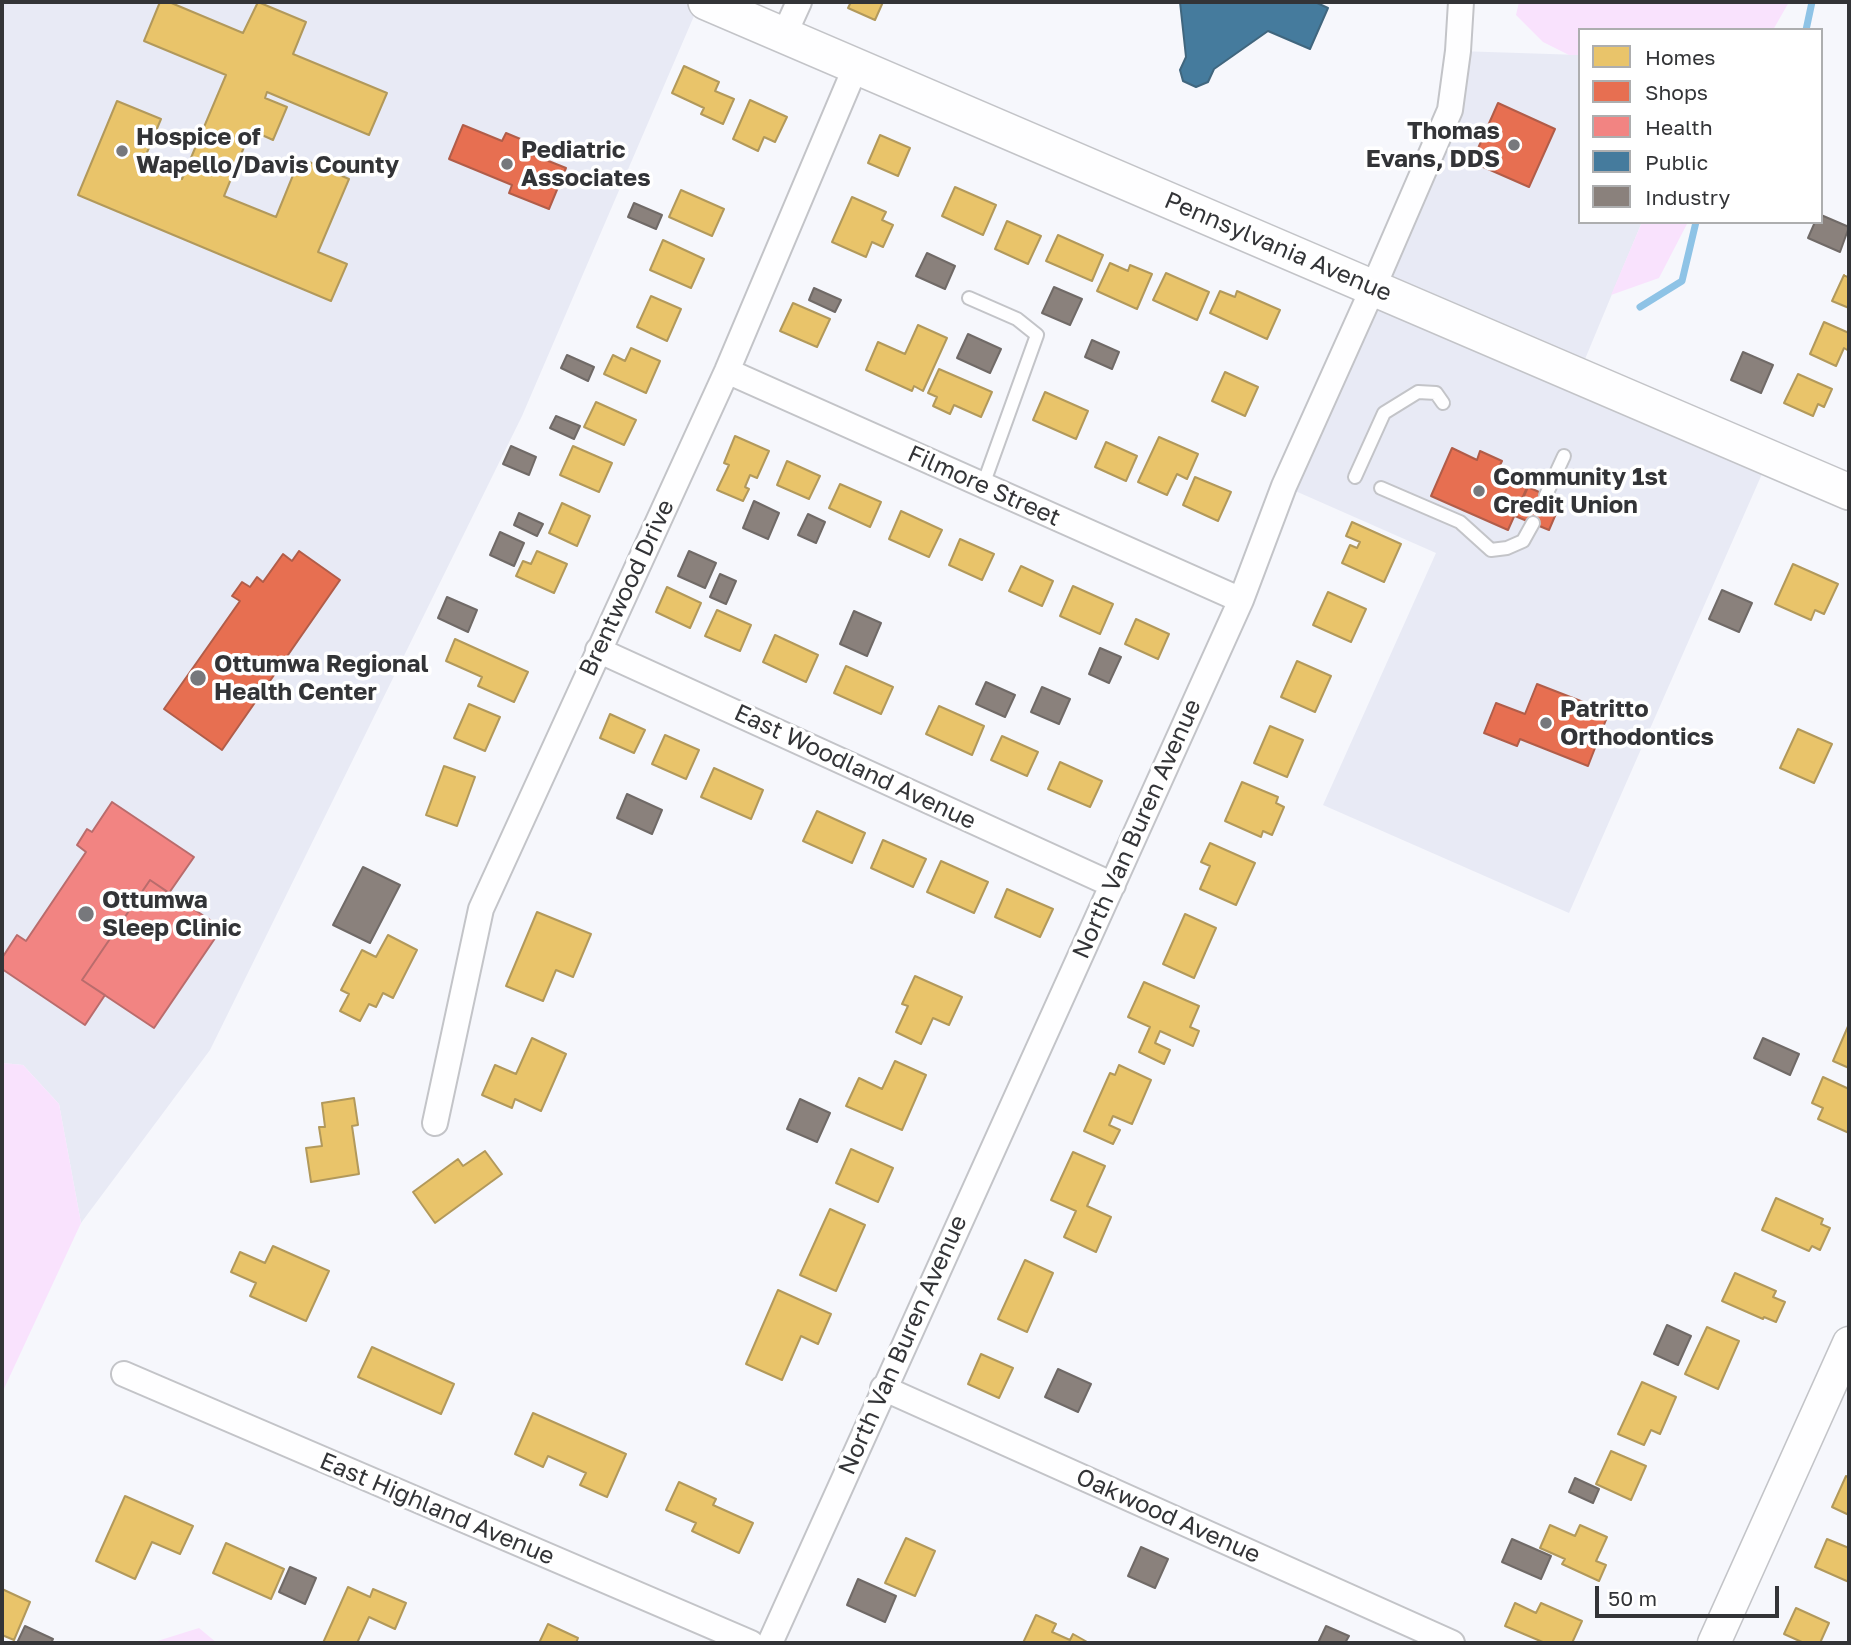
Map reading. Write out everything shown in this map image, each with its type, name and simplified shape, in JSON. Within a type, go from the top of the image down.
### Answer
[{"type":"main road","name":"Pennsylvania Avenue","points":[[706,2],[1849,492]]},
{"type":"street","points":[[784,35],[799,2]]},
{"type":"street","name":"North Van Buren Avenue","points":[[770,1643],[1241,600],[1284,486],[1450,110],[1461,2]]},
{"type":"street","name":"Brentwood Drive","points":[[435,1123],[481,909],[727,371],[856,66]]},
{"type":"street","name":"Filmore Street","points":[[727,371],[1241,600]]},
{"type":"street","name":"East Woodland Avenue","points":[[598,650],[1112,885]]},
{"type":"street","points":[[1714,1643],[1849,1343]]},
{"type":"street","name":"East Highland Avenue","points":[[124,1374],[751,1643]]},
{"type":"street","name":"Oakwood Avenue","points":[[883,1388],[1452,1643]]},
{"type":"lane","points":[[969,298],[1017,319],[1037,335],[983,485]]},
{"type":"lane","points":[[1355,477],[1384,413],[1419,392],[1436,393],[1443,403]]},
{"type":"lane","points":[[1546,495],[1564,456]]},
{"type":"lane","points":[[1381,488],[1460,522],[1491,550],[1507,548],[1523,541],[1532,523]]},
{"type":"shaded area","name":"Ottumwa Regional Health Center","points":[[2,2],[700,2],[522,416],[210,1050],[81,1223],[59,1104],[23,1065],[2,1063]]},
{"type":"shaded area","points":[[1519,2],[1789,2],[1774,28],[1578,28],[1578,55],[1569,55],[1543,42],[1516,15]]},
{"type":"shaded area","points":[[1458,51],[1578,55],[1578,224],[1641,224],[1578,376],[1769,458],[1569,913],[1323,805],[1436,553],[1284,486],[1373,288]]},
{"type":"shaded area","points":[[1641,224],[1687,224],[1659,278],[1611,295]]},
{"type":"shaded area","points":[[2,1063],[23,1065],[59,1104],[81,1223],[2,1393]]},
{"type":"shaded area","points":[[199,1628],[217,1643],[151,1643]]},
{"type":"building: Homes","name":"Hospice of Wapello/Davis County","points":[[160,2],[169,2],[243,33],[258,2],[306,22],[293,54],[387,93],[369,135],[267,92],[265,98],[287,107],[273,140],[251,130],[224,196],[276,217],[300,158],[349,179],[318,252],[347,264],[331,301],[78,195],[117,101],[161,119],[143,162],[182,179],[226,75],[144,41]]},
{"type":"building: Homes","points":[[851,2],[883,2],[875,20],[848,8]]},
{"type":"building: Homes","points":[[684,66],[719,82],[715,91],[734,99],[723,124],[701,114],[704,108],[672,93]]},
{"type":"building: Homes","points":[[750,100],[787,117],[775,142],[764,137],[758,151],[733,139]]},
{"type":"building: Homes","points":[[880,135],[910,148],[898,176],[868,163]]},
{"type":"building: Homes","points":[[955,187],[996,205],[983,235],[942,216]]},
{"type":"building: Homes","points":[[681,190],[724,209],[712,236],[669,217]]},
{"type":"building: Homes","points":[[852,197],[886,212],[882,220],[893,225],[883,247],[872,242],[866,257],[832,242]]},
{"type":"building: Homes","points":[[1007,221],[1041,236],[1028,264],[995,249]]},
{"type":"building: Homes","points":[[1058,235],[1103,255],[1092,281],[1046,261]]},
{"type":"building: Homes","points":[[663,240],[704,259],[691,288],[650,270]]},
{"type":"building: Homes","points":[[1110,263],[1128,271],[1130,265],[1152,274],[1137,309],[1097,291]]},
{"type":"building: Homes","points":[[1166,273],[1209,292],[1197,320],[1153,300]]},
{"type":"building: Homes","points":[[1844,275],[1849,278],[1849,308],[1832,301]]},
{"type":"building: Homes","points":[[1220,291],[1235,297],[1237,291],[1280,310],[1267,339],[1210,313]]},
{"type":"building: Homes","points":[[651,296],[681,309],[667,341],[637,327]]},
{"type":"building: Homes","points":[[793,303],[830,319],[817,347],[780,331]]},
{"type":"building: Homes","points":[[1824,322],[1849,333],[1849,351],[1844,348],[1836,366],[1810,354]]},
{"type":"building: Homes","points":[[918,325],[947,338],[923,391],[914,386],[912,391],[866,370],[878,342],[905,354]]},
{"type":"building: Homes","points":[[631,348],[660,361],[646,393],[604,374],[613,355],[625,361]]},
{"type":"building: Homes","points":[[939,369],[992,392],[981,417],[954,405],[950,414],[933,406],[937,397],[928,393]]},
{"type":"building: Homes","points":[[1225,372],[1258,387],[1245,416],[1212,401]]},
{"type":"building: Homes","points":[[1798,374],[1832,389],[1824,407],[1818,404],[1813,416],[1784,403]]},
{"type":"building: Homes","points":[[1045,392],[1088,411],[1076,439],[1033,420]]},
{"type":"building: Homes","points":[[596,402],[636,420],[624,445],[584,427]]},
{"type":"building: Homes","points":[[735,436],[769,451],[757,478],[750,475],[745,487],[749,489],[743,501],[717,490],[729,465],[724,463]]},
{"type":"building: Homes","points":[[1159,437],[1198,454],[1187,479],[1177,474],[1167,495],[1138,482]]},
{"type":"building: Homes","points":[[1106,442],[1137,456],[1126,481],[1095,467]]},
{"type":"building: Homes","points":[[573,446],[612,463],[599,492],[560,475]]},
{"type":"building: Homes","points":[[787,461],[820,476],[809,499],[777,485]]},
{"type":"building: Homes","points":[[1195,477],[1231,492],[1218,521],[1183,505]]},
{"type":"building: Homes","points":[[840,484],[881,502],[870,527],[829,508]]},
{"type":"building: Homes","points":[[562,503],[590,516],[577,546],[549,533]]},
{"type":"building: Homes","points":[[901,511],[942,530],[929,557],[889,539]]},
{"type":"building: Homes","points":[[1352,522],[1401,544],[1384,582],[1342,563],[1350,545],[1357,548],[1360,542],[1346,536]]},
{"type":"building: Homes","points":[[960,539],[994,554],[982,580],[949,565]]},
{"type":"building: Homes","points":[[537,551],[567,564],[554,593],[516,576],[523,561],[531,564]]},
{"type":"building: Homes","points":[[1793,564],[1838,584],[1824,614],[1815,610],[1811,620],[1775,604]]},
{"type":"building: Homes","points":[[1021,566],[1053,581],[1042,606],[1009,591]]},
{"type":"building: Homes","points":[[1073,586],[1113,604],[1100,634],[1060,616]]},
{"type":"building: Homes","points":[[667,587],[701,603],[690,628],[656,612]]},
{"type":"building: Homes","points":[[1328,592],[1366,609],[1351,642],[1313,625]]},
{"type":"building: Homes","points":[[717,610],[751,625],[740,651],[705,636]]},
{"type":"building: Homes","points":[[1136,619],[1169,634],[1158,659],[1125,644]]},
{"type":"building: Homes","points":[[775,635],[818,655],[806,682],[763,662]]},
{"type":"building: Homes","points":[[455,639],[528,672],[514,702],[478,686],[482,677],[446,661]]},
{"type":"building: Homes","points":[[1297,661],[1331,676],[1315,712],[1281,697]]},
{"type":"building: Homes","points":[[846,666],[893,687],[881,714],[834,693]]},
{"type":"building: Homes","points":[[469,704],[500,717],[485,751],[454,738]]},
{"type":"building: Homes","points":[[939,706],[984,726],[972,755],[926,734]]},
{"type":"building: Homes","points":[[610,714],[645,730],[634,753],[600,738]]},
{"type":"building: Homes","points":[[1270,726],[1303,740],[1287,777],[1254,763]]},
{"type":"building: Homes","points":[[1798,729],[1832,744],[1814,783],[1780,768]]},
{"type":"building: Homes","points":[[665,735],[699,750],[686,779],[652,764]]},
{"type":"building: Homes","points":[[1002,736],[1038,752],[1027,776],[991,760]]},
{"type":"building: Homes","points":[[1060,762],[1102,781],[1090,807],[1048,789]]},
{"type":"building: Homes","points":[[444,766],[475,777],[457,826],[426,815]]},
{"type":"building: Homes","points":[[714,768],[763,790],[751,819],[701,797]]},
{"type":"building: Homes","points":[[1242,782],[1278,797],[1276,803],[1284,807],[1272,835],[1263,831],[1261,837],[1225,821]]},
{"type":"building: Homes","points":[[817,811],[865,833],[852,863],[803,841]]},
{"type":"building: Homes","points":[[883,840],[926,859],[913,887],[871,868]]},
{"type":"building: Homes","points":[[1210,843],[1255,863],[1236,905],[1200,889],[1210,866],[1201,862]]},
{"type":"building: Homes","points":[[941,861],[988,882],[974,913],[927,892]]},
{"type":"building: Homes","points":[[1007,889],[1053,909],[1040,937],[995,917]]},
{"type":"building: Homes","points":[[537,912],[591,934],[573,977],[556,970],[543,1001],[506,986]]},
{"type":"building: Homes","points":[[1185,914],[1216,928],[1194,978],[1163,964]]},
{"type":"building: Homes","points":[[388,935],[417,950],[393,998],[383,993],[376,1007],[369,1004],[360,1021],[340,1011],[349,994],[341,990],[362,950],[376,957]]},
{"type":"building: Homes","points":[[915,976],[962,997],[949,1025],[933,1018],[921,1044],[896,1032],[908,1006],[902,1004]]},
{"type":"building: Homes","points":[[1144,982],[1199,1006],[1190,1027],[1199,1031],[1193,1046],[1160,1031],[1155,1043],[1170,1050],[1164,1064],[1139,1052],[1150,1027],[1128,1017]]},
{"type":"building: Homes","points":[[1849,1024],[1849,1068],[1833,1061]]},
{"type":"building: Homes","points":[[532,1038],[566,1054],[541,1111],[515,1099],[512,1108],[482,1095],[495,1065],[516,1074]]},
{"type":"building: Homes","points":[[895,1061],[926,1075],[902,1130],[846,1106],[859,1078],[882,1089]]},
{"type":"building: Homes","points":[[1119,1065],[1151,1080],[1132,1124],[1113,1116],[1109,1125],[1120,1130],[1113,1144],[1084,1131],[1110,1073],[1115,1075]]},
{"type":"building: Homes","points":[[1823,1077],[1849,1089],[1849,1133],[1818,1119],[1823,1108],[1812,1103]]},
{"type":"building: Homes","points":[[354,1098],[358,1125],[352,1126],[359,1174],[311,1182],[306,1148],[322,1146],[319,1127],[325,1127],[322,1103]]},
{"type":"building: Homes","points":[[851,1149],[893,1168],[878,1202],[836,1183]]},
{"type":"building: Homes","points":[[485,1151],[502,1174],[435,1223],[413,1192],[458,1159],[463,1166]]},
{"type":"building: Homes","points":[[1073,1152],[1105,1166],[1087,1206],[1111,1217],[1096,1252],[1064,1237],[1076,1211],[1051,1200]]},
{"type":"building: Homes","points":[[1776,1198],[1823,1219],[1821,1224],[1830,1228],[1820,1250],[1812,1246],[1809,1251],[1762,1230]]},
{"type":"building: Homes","points":[[830,1209],[865,1225],[836,1291],[800,1275]]},
{"type":"building: Homes","points":[[273,1246],[329,1271],[306,1321],[250,1296],[256,1283],[231,1272],[240,1252],[265,1263]]},
{"type":"building: Homes","points":[[1025,1260],[1053,1273],[1027,1332],[998,1319]]},
{"type":"building: Homes","points":[[1735,1273],[1776,1291],[1773,1297],[1785,1302],[1776,1322],[1722,1301]]},
{"type":"building: Homes","points":[[778,1290],[831,1314],[818,1344],[801,1336],[782,1380],[746,1364]]},
{"type":"building: Homes","points":[[1707,1327],[1739,1341],[1718,1389],[1685,1374]]},
{"type":"building: Homes","points":[[372,1347],[454,1384],[441,1414],[358,1377]]},
{"type":"building: Homes","points":[[981,1354],[1013,1368],[999,1398],[968,1384]]},
{"type":"building: Homes","points":[[1642,1382],[1676,1397],[1660,1434],[1651,1430],[1644,1445],[1618,1434]]},
{"type":"building: Homes","points":[[533,1413],[626,1454],[607,1497],[580,1485],[586,1473],[548,1456],[543,1467],[515,1454]]},
{"type":"building: Homes","points":[[1611,1451],[1646,1466],[1631,1500],[1596,1484]]},
{"type":"building: Homes","points":[[1846,1476],[1849,1478],[1849,1515],[1832,1507]]},
{"type":"building: Homes","points":[[679,1482],[716,1499],[713,1505],[753,1523],[739,1553],[692,1531],[696,1523],[666,1510]]},
{"type":"building: Homes","points":[[125,1496],[193,1526],[180,1554],[152,1542],[135,1579],[96,1561]]},
{"type":"building: Homes","points":[[1550,1525],[1575,1536],[1580,1525],[1607,1537],[1596,1561],[1606,1565],[1599,1581],[1562,1564],[1565,1559],[1540,1548]]},
{"type":"building: Homes","points":[[906,1538],[935,1551],[915,1596],[885,1583]]},
{"type":"building: Homes","points":[[1827,1539],[1849,1548],[1849,1582],[1815,1567]]},
{"type":"building: Homes","points":[[226,1543],[284,1569],[271,1599],[213,1573]]},
{"type":"building: Homes","points":[[348,1587],[370,1597],[373,1589],[406,1603],[395,1629],[369,1617],[357,1643],[323,1643]]},
{"type":"building: Homes","points":[[2,1589],[30,1602],[14,1640],[2,1635]]},
{"type":"building: Homes","points":[[1515,1603],[1536,1613],[1541,1603],[1582,1621],[1572,1643],[1545,1643],[1505,1626]]},
{"type":"building: Homes","points":[[1796,1608],[1829,1623],[1820,1643],[1804,1643],[1784,1634]]},
{"type":"building: Homes","points":[[1036,1615],[1056,1624],[1052,1632],[1070,1640],[1073,1634],[1089,1643],[1023,1643]]},
{"type":"building: Homes","points":[[548,1624],[578,1638],[576,1643],[539,1643]]},
{"type":"building: Shops","name":"Thomas Evans, DDS","points":[[1498,103],[1555,129],[1529,187],[1472,162]]},
{"type":"building: Shops","name":"Pediatric Associates","points":[[463,125],[502,141],[506,133],[530,143],[526,152],[566,168],[549,209],[509,193],[512,185],[449,159]]},
{"type":"building: Shops","name":"Community 1st Credit Union","points":[[1452,448],[1477,460],[1480,451],[1502,461],[1498,469],[1529,483],[1508,530],[1431,496]]},
{"type":"building: Shops","points":[[1528,487],[1561,502],[1549,530],[1515,516]]},
{"type":"building: Shops","points":[[299,551],[340,580],[222,750],[164,709],[240,601],[232,596],[242,582],[250,587],[257,577],[263,582],[283,554],[292,561]]},
{"type":"building: Shops","name":"Patritto Orthodontics","points":[[1537,684],[1609,712],[1588,766],[1520,739],[1517,746],[1484,733],[1496,703],[1525,714]]},
{"type":"building: Health","name":"Ottumwa Sleep Clinic","points":[[112,802],[194,857],[169,893],[150,880],[82,980],[105,995],[85,1025],[2,969],[2,958],[17,935],[26,941],[86,852],[77,845],[87,829],[92,832]]},
{"type":"building: Health","points":[[150,880],[222,928],[154,1028],[82,980]]},
{"type":"building: Public","points":[[1180,2],[1315,2],[1328,8],[1310,49],[1268,31],[1214,69],[1208,82],[1196,87],[1183,81],[1180,70],[1186,57]]},
{"type":"building: Industry","points":[[634,203],[662,215],[656,229],[628,217]]},
{"type":"building: Industry","points":[[1823,216],[1849,227],[1840,252],[1808,238],[1814,224],[1823,224]]},
{"type":"building: Industry","points":[[927,253],[955,266],[945,289],[916,276]]},
{"type":"building: Industry","points":[[1054,287],[1082,299],[1070,325],[1042,313]]},
{"type":"building: Industry","points":[[814,288],[841,300],[835,312],[809,300]]},
{"type":"building: Industry","points":[[968,334],[1001,349],[990,373],[957,358]]},
{"type":"building: Industry","points":[[1092,340],[1119,352],[1112,369],[1085,357]]},
{"type":"building: Industry","points":[[1743,352],[1773,365],[1761,393],[1731,380]]},
{"type":"building: Industry","points":[[567,355],[594,367],[588,381],[561,368]]},
{"type":"building: Industry","points":[[556,416],[580,426],[574,439],[550,428]]},
{"type":"building: Industry","points":[[511,446],[536,457],[529,475],[503,464]]},
{"type":"building: Industry","points":[[754,501],[779,513],[768,539],[743,528]]},
{"type":"building: Industry","points":[[519,513],[543,524],[537,536],[514,525]]},
{"type":"building: Industry","points":[[808,514],[825,522],[816,543],[798,535]]},
{"type":"building: Industry","points":[[500,532],[524,543],[514,566],[490,555]]},
{"type":"building: Industry","points":[[689,551],[716,563],[705,588],[678,576]]},
{"type":"building: Industry","points":[[720,574],[736,581],[726,604],[710,597]]},
{"type":"building: Industry","points":[[1722,590],[1752,603],[1739,632],[1709,619]]},
{"type":"building: Industry","points":[[447,597],[477,610],[468,632],[438,618]]},
{"type":"building: Industry","points":[[854,611],[881,623],[867,656],[840,644]]},
{"type":"building: Industry","points":[[1100,648],[1121,657],[1109,683],[1089,674]]},
{"type":"building: Industry","points":[[986,682],[1015,695],[1005,717],[976,704]]},
{"type":"building: Industry","points":[[1042,687],[1070,699],[1059,724],[1031,712]]},
{"type":"building: Industry","points":[[627,794],[662,810],[652,834],[617,818]]},
{"type":"building: Industry","points":[[363,867],[400,885],[370,943],[333,925]]},
{"type":"building: Industry","points":[[1763,1038],[1799,1054],[1790,1075],[1754,1058]]},
{"type":"building: Industry","points":[[800,1099],[830,1113],[817,1142],[787,1129]]},
{"type":"building: Industry","points":[[1667,1325],[1691,1336],[1678,1365],[1654,1354]]},
{"type":"building: Industry","points":[[1058,1369],[1091,1384],[1078,1412],[1045,1397]]},
{"type":"building: Industry","points":[[1575,1478],[1599,1489],[1593,1503],[1569,1492]]},
{"type":"building: Industry","points":[[1512,1539],[1551,1556],[1541,1579],[1502,1562]]},
{"type":"building: Industry","points":[[1141,1547],[1168,1559],[1155,1588],[1128,1576]]},
{"type":"building: Industry","points":[[290,1567],[316,1578],[305,1604],[279,1592]]},
{"type":"building: Industry","points":[[858,1579],[896,1596],[885,1622],[847,1605]]},
{"type":"building: Industry","points":[[25,1626],[53,1639],[51,1643],[17,1643]]},
{"type":"building: Industry","points":[[1326,1626],[1349,1636],[1345,1643],[1318,1643]]},
{"type":"waterway","points":[[1806,28],[1812,2]]},
{"type":"waterway","points":[[1640,307],[1682,281],[1696,224]]},
{"type":"place","name":"Thomas Evans, DDS","points":[[1514,145]]},
{"type":"place","name":"Hospice of Wapello/Davis County","points":[[122,151]]},
{"type":"place","name":"Pediatric Associates","points":[[507,164]]},
{"type":"place","name":"Community 1st Credit Union","points":[[1479,491]]},
{"type":"place","name":"Ottumwa Regional Health Center","points":[[198,678]]},
{"type":"place","name":"Patritto Orthodontics","points":[[1546,723]]},
{"type":"place","name":"Ottumwa Sleep Clinic","points":[[86,914]]}]
